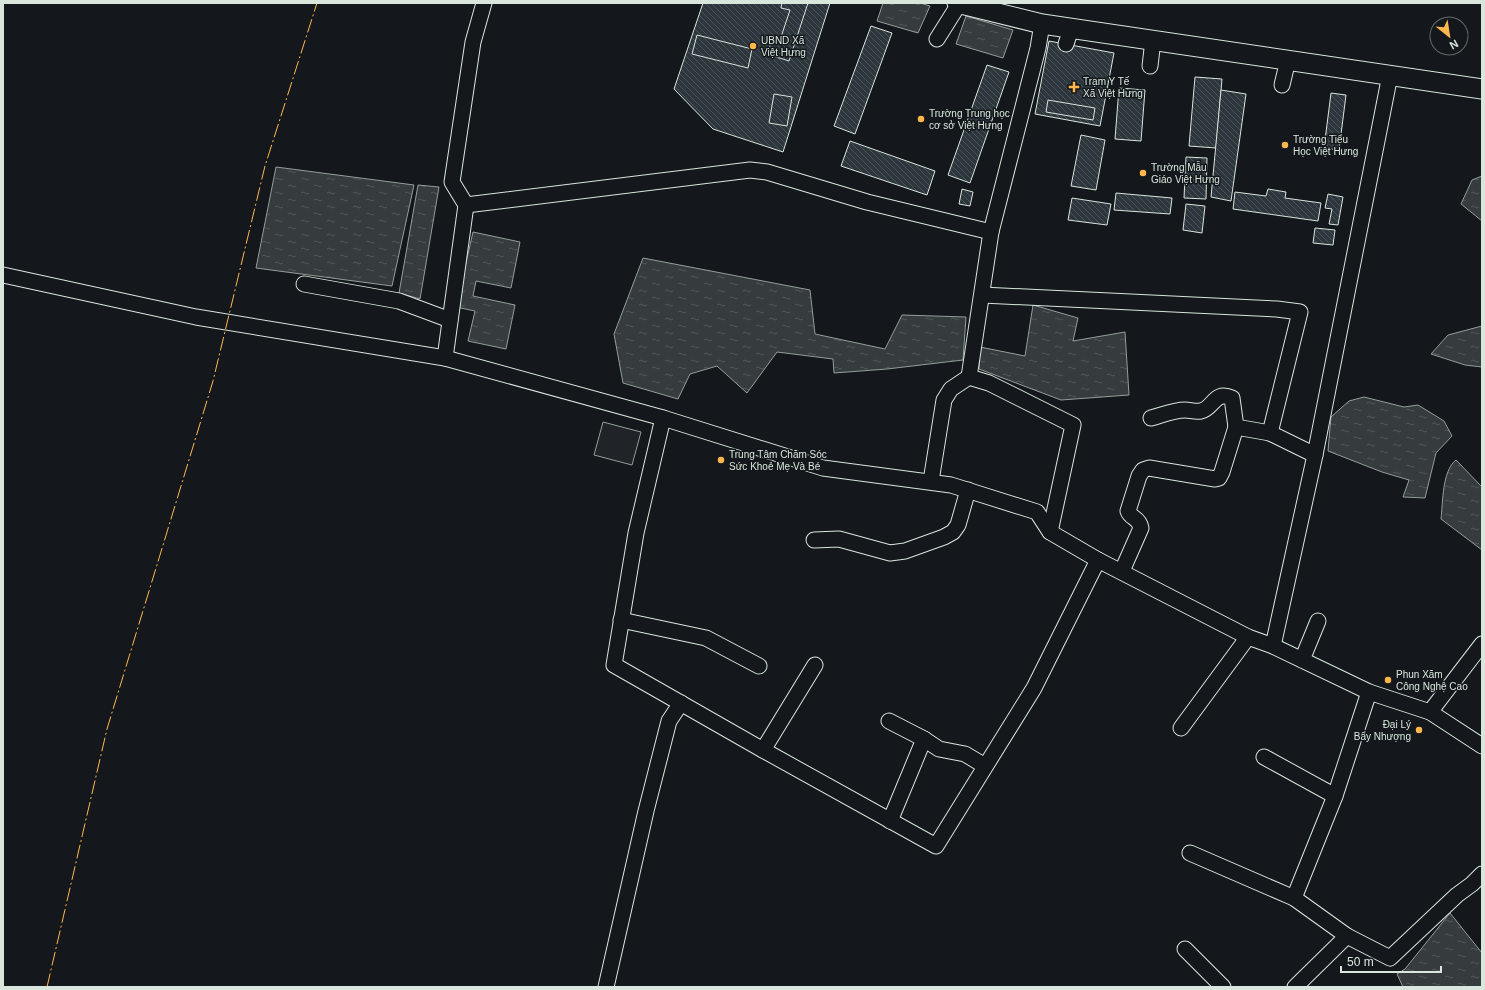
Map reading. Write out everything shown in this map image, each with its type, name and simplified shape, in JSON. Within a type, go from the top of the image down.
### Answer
[{"type":"main road","points":[[958,3],[990,7],[1042,24],[1069,36],[1153,40],[1482,89]]},
{"type":"street","points":[[445,358],[466,205],[452,182],[473,42],[484,3]]},
{"type":"street","points":[[937,39],[958,3]]},
{"type":"street","points":[[931,481],[944,400],[951,389],[969,377],[991,232],[1038,48],[1042,24]]},
{"type":"street","points":[[1150,66],[1153,40]]},
{"type":"street","points":[[1282,85],[1288,60]]},
{"type":"street","points":[[1273,646],[1315,454],[1390,75]]},
{"type":"street","points":[[466,205],[750,170],[767,172],[867,202],[991,232]]},
{"type":"street","points":[[3,275],[196,317],[445,358],[663,418],[823,468],[951,484],[1037,512],[1050,532],[1098,560],[1248,637],[1273,646],[1369,692],[1430,712],[1482,746]]},
{"type":"street","points":[[304,284],[399,301],[450,320]]},
{"type":"street","points":[[982,295],[1277,309],[1300,312],[1270,433]]},
{"type":"street","points":[[969,377],[989,383],[1072,425],[1050,532]]},
{"type":"street","points":[[1122,572],[1141,528],[1138,520],[1128,511],[1139,476],[1143,470],[1149,468],[1216,479],[1219,478],[1236,427],[1232,398],[1226,396],[1218,397],[1202,411],[1193,412],[1185,410],[1151,418]]},
{"type":"street","points":[[663,418],[636,533],[614,665],[936,846],[1034,688],[1098,560]]},
{"type":"street","points":[[1236,427],[1270,433],[1315,454]]},
{"type":"street","points":[[814,540],[839,539],[890,553],[905,551],[944,537],[953,532],[958,525],[968,490]]},
{"type":"street","points":[[621,620],[706,638],[759,666]]},
{"type":"street","points":[[1302,660],[1318,621]]},
{"type":"street","points":[[1181,728],[1248,637]]},
{"type":"street","points":[[1430,712],[1482,644]]},
{"type":"street","points":[[763,750],[815,665]]},
{"type":"street","points":[[1294,898],[1335,796],[1369,692]]},
{"type":"street","points":[[606,987],[646,811],[669,721],[681,703]]},
{"type":"street","points":[[889,721],[924,739],[939,749],[965,754],[985,766]]},
{"type":"street","points":[[890,821],[924,739]]},
{"type":"street","points":[[1264,757],[1335,796]]},
{"type":"street","points":[[1190,853],[1294,898],[1347,936],[1390,958],[1456,895],[1472,884],[1482,874]]},
{"type":"street","points":[[1295,987],[1347,936]]},
{"type":"street","points":[[1185,949],[1223,987]]},
{"type":"shaded area","points":[[603,422],[641,432],[632,465],[594,455]]},
{"type":"water","points":[[883,3],[920,3],[930,6],[918,33],[877,21]]},
{"type":"water","points":[[966,16],[1013,30],[1003,58],[956,44]]},
{"type":"water","points":[[276,167],[414,185],[392,286],[256,268]]},
{"type":"water","points":[[1482,176],[1482,221],[1461,204],[1472,180]]},
{"type":"water","points":[[418,185],[439,187],[420,299],[399,293]]},
{"type":"water","points":[[473,232],[520,242],[511,288],[476,281],[473,296],[515,305],[506,349],[468,341],[475,311],[456,307]]},
{"type":"water","points":[[643,258],[810,290],[815,334],[885,349],[902,315],[966,317],[963,360],[887,369],[834,373],[833,359],[777,352],[747,393],[717,366],[690,374],[678,399],[623,383],[614,334]]},
{"type":"water","points":[[1033,305],[1078,318],[1073,341],[1125,332],[1129,395],[1061,400],[979,369],[980,347],[1025,356]]},
{"type":"water","points":[[1482,326],[1482,367],[1465,365],[1431,354],[1448,335]]},
{"type":"water","points":[[1364,397],[1404,407],[1418,405],[1444,421],[1452,436],[1436,453],[1425,498],[1403,497],[1409,480],[1382,472],[1328,451],[1331,417],[1349,401]]},
{"type":"water","points":[[1456,460],[1482,487],[1482,550],[1441,519],[1444,487],[1448,471]]},
{"type":"water","points":[[1450,913],[1482,953],[1482,987],[1403,987],[1397,974],[1405,969]]},
{"type":"building","name":"UBND Xã Việt Hưng","points":[[703,3],[830,3],[783,152],[713,129],[674,89]]},
{"type":"building","points":[[782,3],[808,3],[789,61],[767,54],[772,40],[779,43],[790,10],[781,8]]},
{"type":"building","points":[[871,26],[892,33],[855,134],[834,126]]},
{"type":"building","points":[[697,35],[752,49],[748,68],[692,54]]},
{"type":"building","name":"Trạm Y Tế Xã Việt Hưng","points":[[1049,41],[1114,53],[1100,126],[1035,114]]},
{"type":"building","points":[[987,65],[1009,72],[970,183],[948,175]]},
{"type":"building","points":[[1195,77],[1222,79],[1216,148],[1189,146]]},
{"type":"building","points":[[1119,88],[1145,90],[1141,141],[1115,139]]},
{"type":"building","points":[[1221,90],[1246,94],[1231,201],[1211,197]]},
{"type":"building","points":[[1331,93],[1346,95],[1339,150],[1324,148]]},
{"type":"building","points":[[774,94],[792,97],[787,126],[769,123]]},
{"type":"building","points":[[1048,100],[1095,108],[1093,120],[1046,112]]},
{"type":"building","points":[[1081,135],[1105,140],[1096,190],[1071,186]]},
{"type":"building","points":[[850,141],[935,171],[927,195],[841,166]]},
{"type":"building","points":[[1186,157],[1207,158],[1206,199],[1184,198]]},
{"type":"building","points":[[962,189],[973,192],[970,206],[959,204]]},
{"type":"building","points":[[1268,189],[1286,192],[1285,198],[1321,203],[1318,221],[1233,209],[1235,192],[1266,196]]},
{"type":"building","points":[[1116,193],[1172,198],[1170,214],[1114,210]]},
{"type":"building","points":[[1328,194],[1343,197],[1338,225],[1329,224],[1332,209],[1325,208]]},
{"type":"building","points":[[1072,198],[1111,204],[1107,225],[1068,220]]},
{"type":"building","points":[[1186,204],[1205,206],[1202,233],[1183,230]]},
{"type":"building","points":[[1315,228],[1335,230],[1333,245],[1313,243]]},
{"type":"power","points":[[47,987],[107,729],[213,381],[265,166],[317,3]]},
{"type":"place","name":"UBND Xã Việt Hưng","points":[[753,46]]},
{"type":"place","name":"Trạm Y Tế Xã Việt Hưng","points":[[1074,87]]},
{"type":"place","name":"Trường Trung học cơ sở Việt Hưng","points":[[921,119]]},
{"type":"place","name":"Trường Tiểu Học Việt Hưng","points":[[1285,145]]},
{"type":"place","name":"Trường Mẫu Giáo Việt Hưng","points":[[1143,173]]},
{"type":"place","name":"Trung Tâm Chăm Sóc Sức Khoẻ Mẹ Và Bé","points":[[721,460]]},
{"type":"place","name":"Phun Xăm Công Nghệ Cao","points":[[1388,680]]},
{"type":"place","name":"Đại Lý Bẩy Nhượng","points":[[1419,730]]}]
